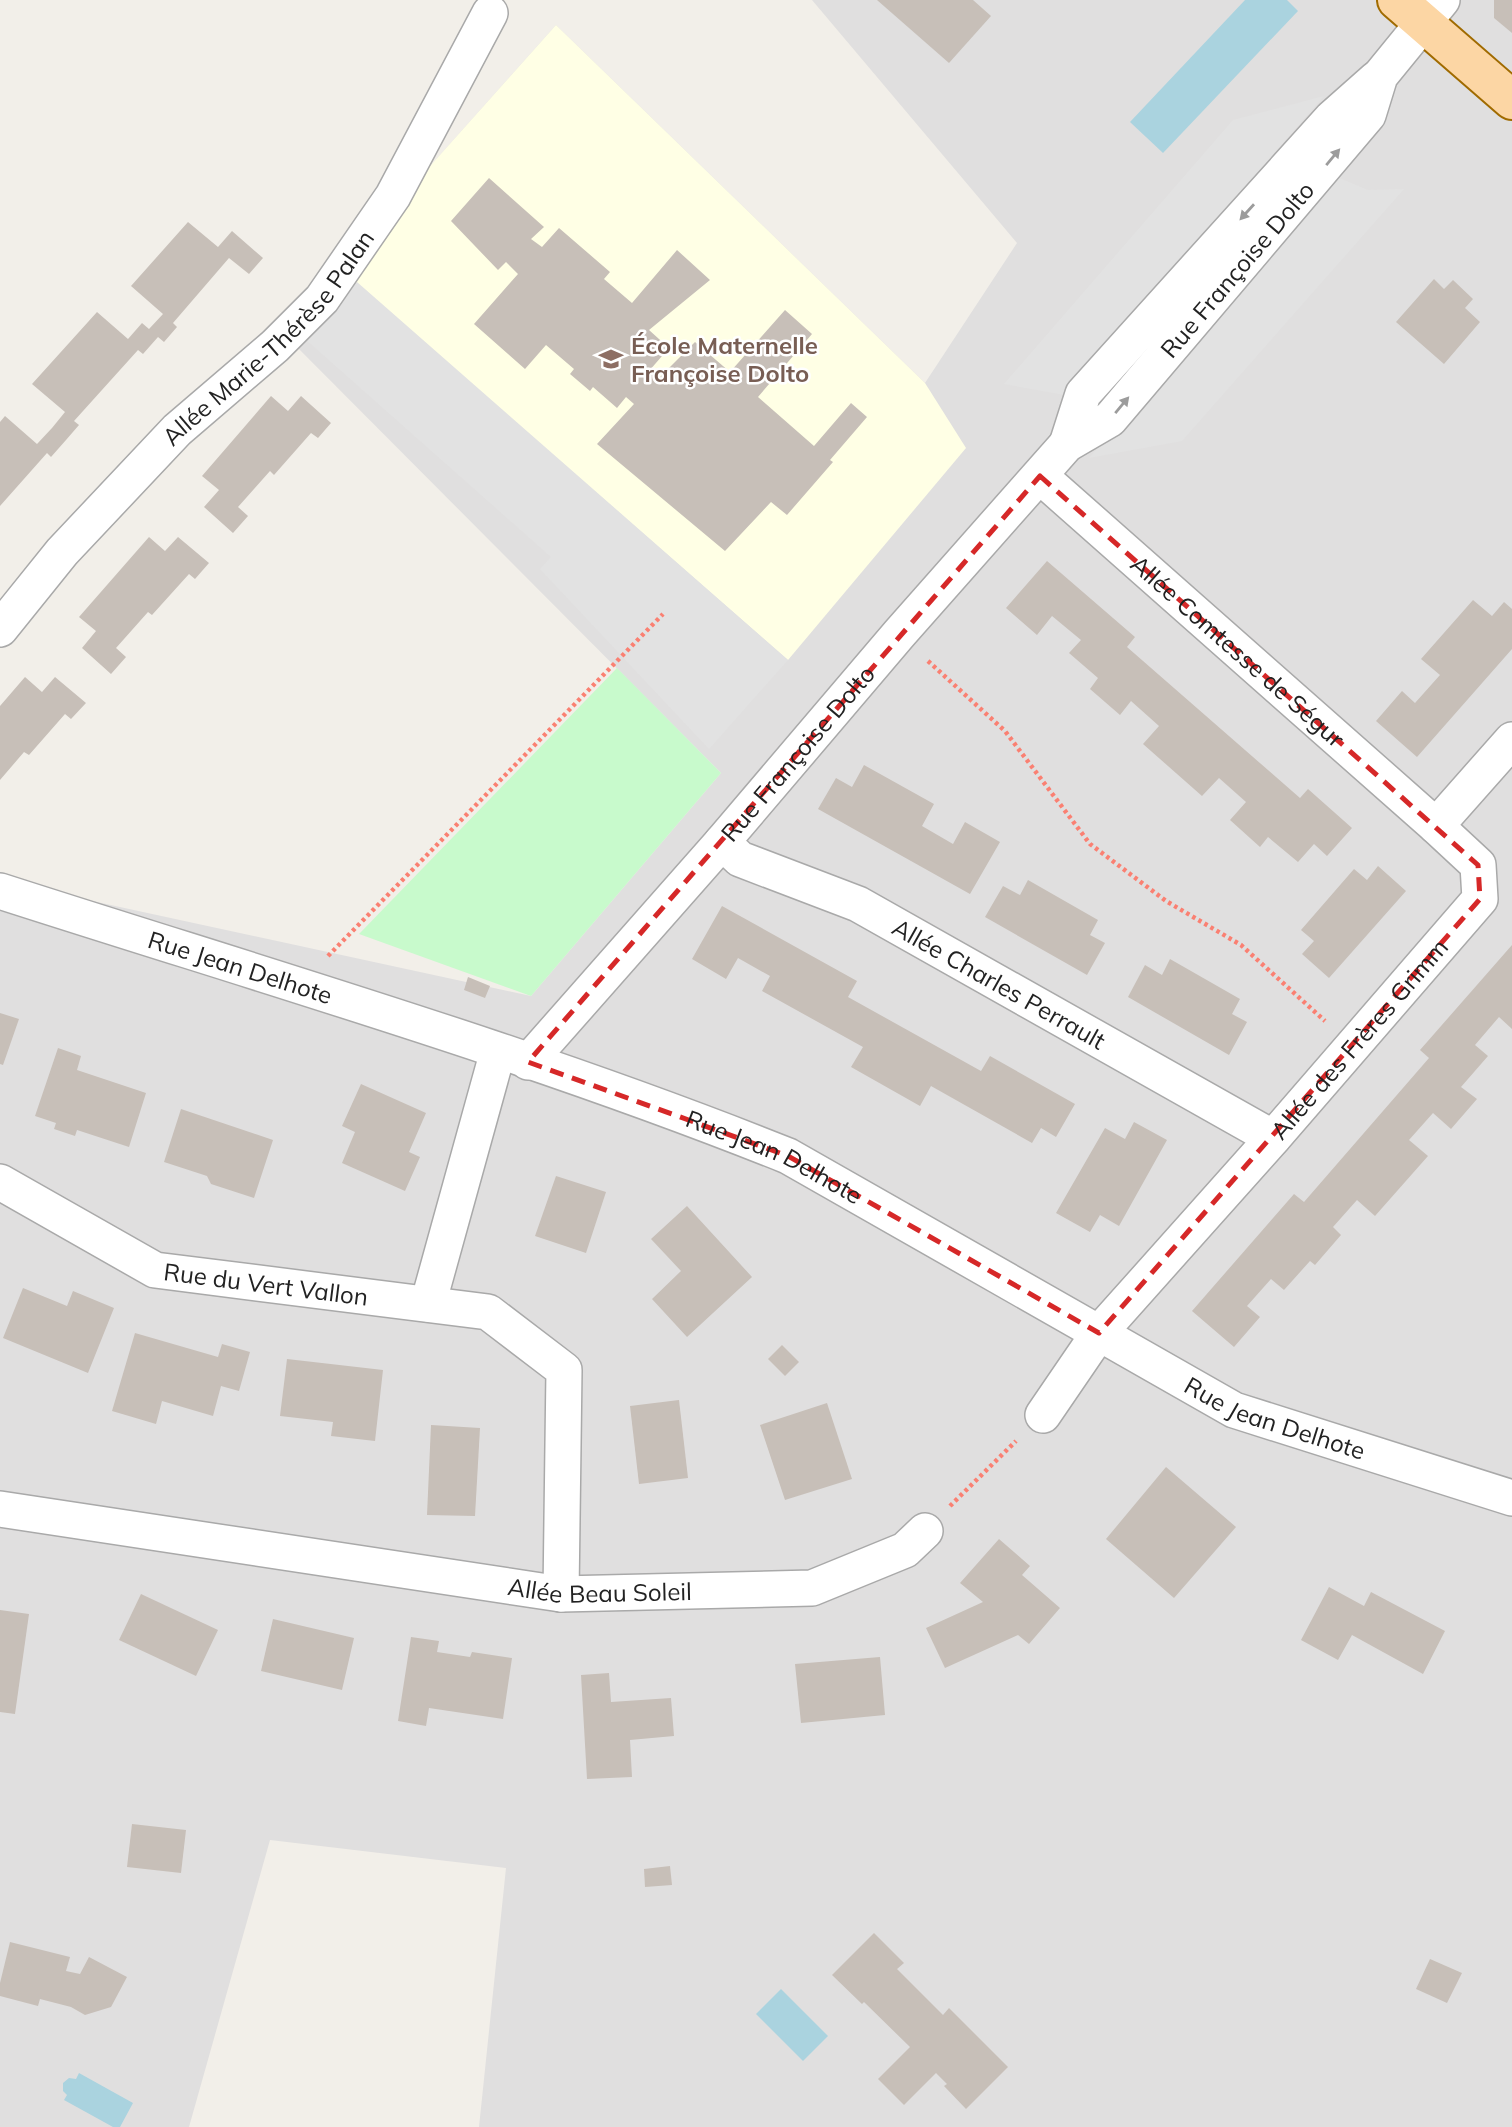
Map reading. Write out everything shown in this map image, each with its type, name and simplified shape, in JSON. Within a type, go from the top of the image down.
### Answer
[{"type":"main road","points":[[1421,8],[1512,100]]},
{"type":"street","name":"Rue Françoise Dolto","points":[[512,1056],[722,842],[899,634],[1068,444],[1083,394],[1332,118],[1380,76],[1421,8]]},
{"type":"street","name":"Allée Marie-Thérèse Palan","points":[[0,628],[62,552],[177,430],[275,346],[321,299],[393,196],[490,13]]},
{"type":"street","name":"Allée Comtesse de Ségur","points":[[1040,476],[1436,826]]},
{"type":"street","points":[[1436,826],[1512,740]]},
{"type":"street","name":"Allée des Frères Grimm","points":[[1099,1333],[1273,1138],[1479,899],[1478,865],[1436,826]]},
{"type":"street","name":"Allée Charles Perrault","points":[[722,842],[740,859],[858,904],[1273,1138]]},
{"type":"street","name":"Rue Jean Delhote","points":[[0,891],[512,1056],[712,1126],[788,1156],[1234,1410],[1512,1499]]},
{"type":"street","points":[[428,1304],[512,1056]]},
{"type":"street","name":"Rue du Vert Vallon","points":[[0,1182],[155,1270],[488,1312],[564,1370],[561,1594]]},
{"type":"street","points":[[1043,1415],[1099,1333]]},
{"type":"street","name":"Allée Beau Soleil","points":[[0,1509],[561,1594],[811,1588],[905,1550],[925,1531]]},
{"type":"path","points":[[298,987],[663,614]]},
{"type":"path","points":[[899,634],[1004,731],[1090,844],[1166,901],[1241,945],[1353,1045]]},
{"type":"path","points":[[925,1531],[1043,1415]]},
{"type":"highlighted area","points":[[1040,476],[1478,865],[1480,899],[1099,1333],[788,1156],[528,1062]]},
{"type":"shaded area","points":[[812,0],[1512,0],[1512,2127],[479,2127],[506,1868],[270,1840],[189,2127],[0,2127],[0,881],[531,996],[721,773],[282,332],[556,25],[925,383],[1017,243]]},
{"type":"shaded area","points":[[556,25],[925,383],[966,448],[788,660],[339,268]]},
{"type":"shaded area","points":[[1324,96],[1064,395],[1004,384],[1233,120]]},
{"type":"shaded area","points":[[1335,176],[1368,190],[1404,189],[1182,441],[1089,458]]},
{"type":"shaded area","points":[[357,282],[788,660],[709,749],[540,569],[551,557],[304,338]]},
{"type":"green space","points":[[617,668],[721,773],[531,996],[359,934]]},
{"type":"water","points":[[1245,0],[1287,0],[1298,11],[1163,153],[1130,122]]},
{"type":"water","points":[[781,1989],[828,2036],[803,2061],[756,2014]]},
{"type":"water","points":[[79,2073],[133,2103],[120,2127],[113,2127],[64,2100],[67,2095],[63,2091],[63,2083],[69,2078],[76,2079]]},
{"type":"building","points":[[877,0],[973,0],[991,16],[949,63]]},
{"type":"building","points":[[1494,0],[1512,0],[1512,33],[1494,18]]},
{"type":"building","name":"École Maternelle Françoise Dolto","points":[[489,178],[544,227],[531,239],[542,247],[559,228],[610,272],[604,279],[632,303],[677,250],[710,280],[649,330],[669,348],[649,371],[658,379],[695,342],[730,372],[785,310],[812,334],[758,397],[814,446],[851,403],[867,417],[830,460],[833,462],[787,515],[771,502],[725,551],[597,444],[634,404],[626,397],[617,408],[593,387],[590,391],[570,374],[574,369],[546,345],[525,369],[474,324],[518,274],[506,262],[498,270],[451,221]]},
{"type":"building","points":[[188,222],[218,247],[232,231],[263,258],[249,274],[229,258],[173,323],[177,327],[164,342],[158,337],[143,354],[138,350],[74,421],[79,425],[51,457],[47,453],[0,506],[0,422],[5,416],[37,444],[52,428],[65,412],[32,384],[97,312],[128,339],[142,323],[149,329],[163,314],[131,286]]},
{"type":"building","points":[[1434,279],[1444,289],[1453,280],[1473,299],[1465,308],[1480,322],[1444,364],[1396,322]]},
{"type":"building","points":[[271,396],[288,411],[301,396],[331,423],[318,438],[311,433],[274,475],[270,471],[238,507],[248,516],[233,533],[204,507],[219,490],[202,476]]},
{"type":"building","points":[[149,537],[165,551],[178,537],[209,563],[195,579],[189,574],[152,615],[148,612],[116,648],[126,657],[111,674],[82,648],[96,631],[79,617]]},
{"type":"building","points":[[1047,561],[1135,637],[1127,647],[1300,798],[1308,789],[1352,828],[1327,856],[1314,844],[1298,862],[1268,837],[1260,847],[1230,820],[1246,802],[1219,778],[1202,796],[1143,744],[1159,726],[1131,701],[1120,715],[1090,689],[1098,678],[1069,653],[1081,640],[1052,616],[1037,635],[1006,608]]},
{"type":"building","points":[[1473,600],[1492,616],[1504,602],[1512,609],[1512,649],[1417,757],[1376,721],[1402,691],[1415,703],[1440,675],[1421,659]]},
{"type":"building","points":[[25,677],[42,692],[55,677],[86,703],[71,719],[65,714],[29,755],[24,752],[0,780],[0,706]]},
{"type":"building","points":[[864,765],[934,804],[922,826],[953,844],[965,822],[1000,842],[970,894],[818,809],[836,778],[852,787]]},
{"type":"building","points":[[1378,866],[1406,891],[1329,978],[1302,954],[1314,941],[1301,930],[1354,869],[1367,880]]},
{"type":"building","points":[[1028,880],[1098,920],[1090,935],[1105,943],[1087,975],[985,917],[1003,886],[1020,895]]},
{"type":"building","points":[[722,906],[857,981],[848,997],[981,1071],[990,1056],[1075,1104],[1056,1137],[1041,1128],[1032,1143],[931,1086],[920,1106],[851,1067],[863,1047],[762,991],[770,976],[738,958],[726,979],[692,959]]},
{"type":"building","points":[[1512,945],[1512,1029],[1499,1017],[1475,1045],[1488,1056],[1461,1087],[1477,1099],[1451,1129],[1433,1113],[1409,1140],[1428,1156],[1375,1216],[1357,1200],[1333,1227],[1341,1235],[1315,1265],[1310,1261],[1284,1290],[1271,1279],[1247,1306],[1260,1317],[1234,1347],[1192,1311],[1294,1194],[1304,1202],[1429,1058],[1420,1050]]},
{"type":"building","points":[[1170,959],[1240,999],[1232,1014],[1247,1022],[1229,1055],[1128,997],[1145,965],[1162,975]]},
{"type":"building","points":[[468,977],[490,986],[485,998],[464,990]]},
{"type":"building","points":[[0,1013],[19,1019],[3,1065],[0,1064]]},
{"type":"building","points":[[58,1048],[81,1056],[77,1070],[146,1093],[129,1147],[77,1130],[75,1136],[54,1129],[56,1123],[35,1116]]},
{"type":"building","points":[[361,1084],[426,1113],[409,1152],[420,1157],[405,1191],[342,1163],[355,1132],[342,1126]]},
{"type":"building","points":[[181,1109],[273,1140],[254,1198],[211,1184],[207,1176],[164,1162]]},
{"type":"building","points":[[1134,1122],[1167,1140],[1119,1226],[1100,1215],[1090,1232],[1056,1213],[1105,1128],[1125,1139]]},
{"type":"building","points":[[556,1176],[606,1192],[586,1253],[535,1236]]},
{"type":"building","points":[[687,1206],[752,1277],[687,1337],[652,1299],[681,1271],[651,1239]]},
{"type":"building","points":[[23,1288],[67,1306],[73,1291],[114,1308],[88,1373],[3,1338]]},
{"type":"building","points":[[135,1333],[218,1357],[222,1344],[250,1352],[239,1391],[221,1386],[213,1416],[162,1401],[156,1424],[112,1411]]},
{"type":"building","points":[[782,1345],[799,1362],[785,1376],[768,1359]]},
{"type":"building","points":[[287,1359],[383,1370],[375,1441],[331,1436],[333,1422],[280,1416]]},
{"type":"building","points":[[679,1400],[688,1478],[639,1484],[630,1406]]},
{"type":"building","points":[[827,1403],[852,1479],[785,1500],[760,1425]]},
{"type":"building","points":[[431,1425],[480,1428],[475,1516],[427,1515]]},
{"type":"building","points":[[1166,1467],[1236,1527],[1174,1598],[1106,1539]]},
{"type":"building","points":[[999,1539],[1030,1566],[1022,1575],[1060,1608],[1029,1644],[1018,1635],[945,1668],[926,1628],[983,1602],[960,1583]]},
{"type":"building","points":[[1329,1587],[1364,1606],[1371,1592],[1445,1631],[1423,1674],[1352,1635],[1338,1660],[1301,1640]]},
{"type":"building","points":[[141,1594],[218,1630],[196,1676],[119,1640]]},
{"type":"building","points":[[0,1610],[29,1614],[15,1714],[0,1712]]},
{"type":"building","points":[[273,1619],[354,1638],[342,1690],[261,1671]]},
{"type":"building","points":[[411,1637],[439,1641],[437,1652],[470,1657],[472,1652],[512,1658],[503,1719],[429,1708],[426,1726],[398,1721]]},
{"type":"building","points":[[880,1657],[885,1715],[801,1723],[795,1664]]},
{"type":"building","points":[[609,1673],[611,1702],[671,1698],[674,1736],[630,1740],[632,1777],[587,1779],[581,1675]]},
{"type":"building","points":[[132,1824],[186,1830],[181,1873],[127,1867]]},
{"type":"building","points":[[670,1866],[672,1885],[645,1887],[644,1869]]},
{"type":"building","points":[[874,1933],[904,1963],[897,1969],[943,2015],[949,2008],[1008,2067],[966,2109],[944,2086],[947,2084],[936,2073],[904,2105],[878,2079],[910,2047],[832,1975]]},
{"type":"building","points":[[10,1942],[70,1957],[66,1971],[80,1974],[89,1957],[127,1977],[111,2007],[85,2015],[71,2007],[40,1999],[38,2006],[0,1996],[0,1983]]},
{"type":"building","points":[[1430,1959],[1462,1973],[1447,2003],[1416,1989]]},
{"type":"place","name":"École Maternelle Françoise Dolto","points":[[611,359]]}]
